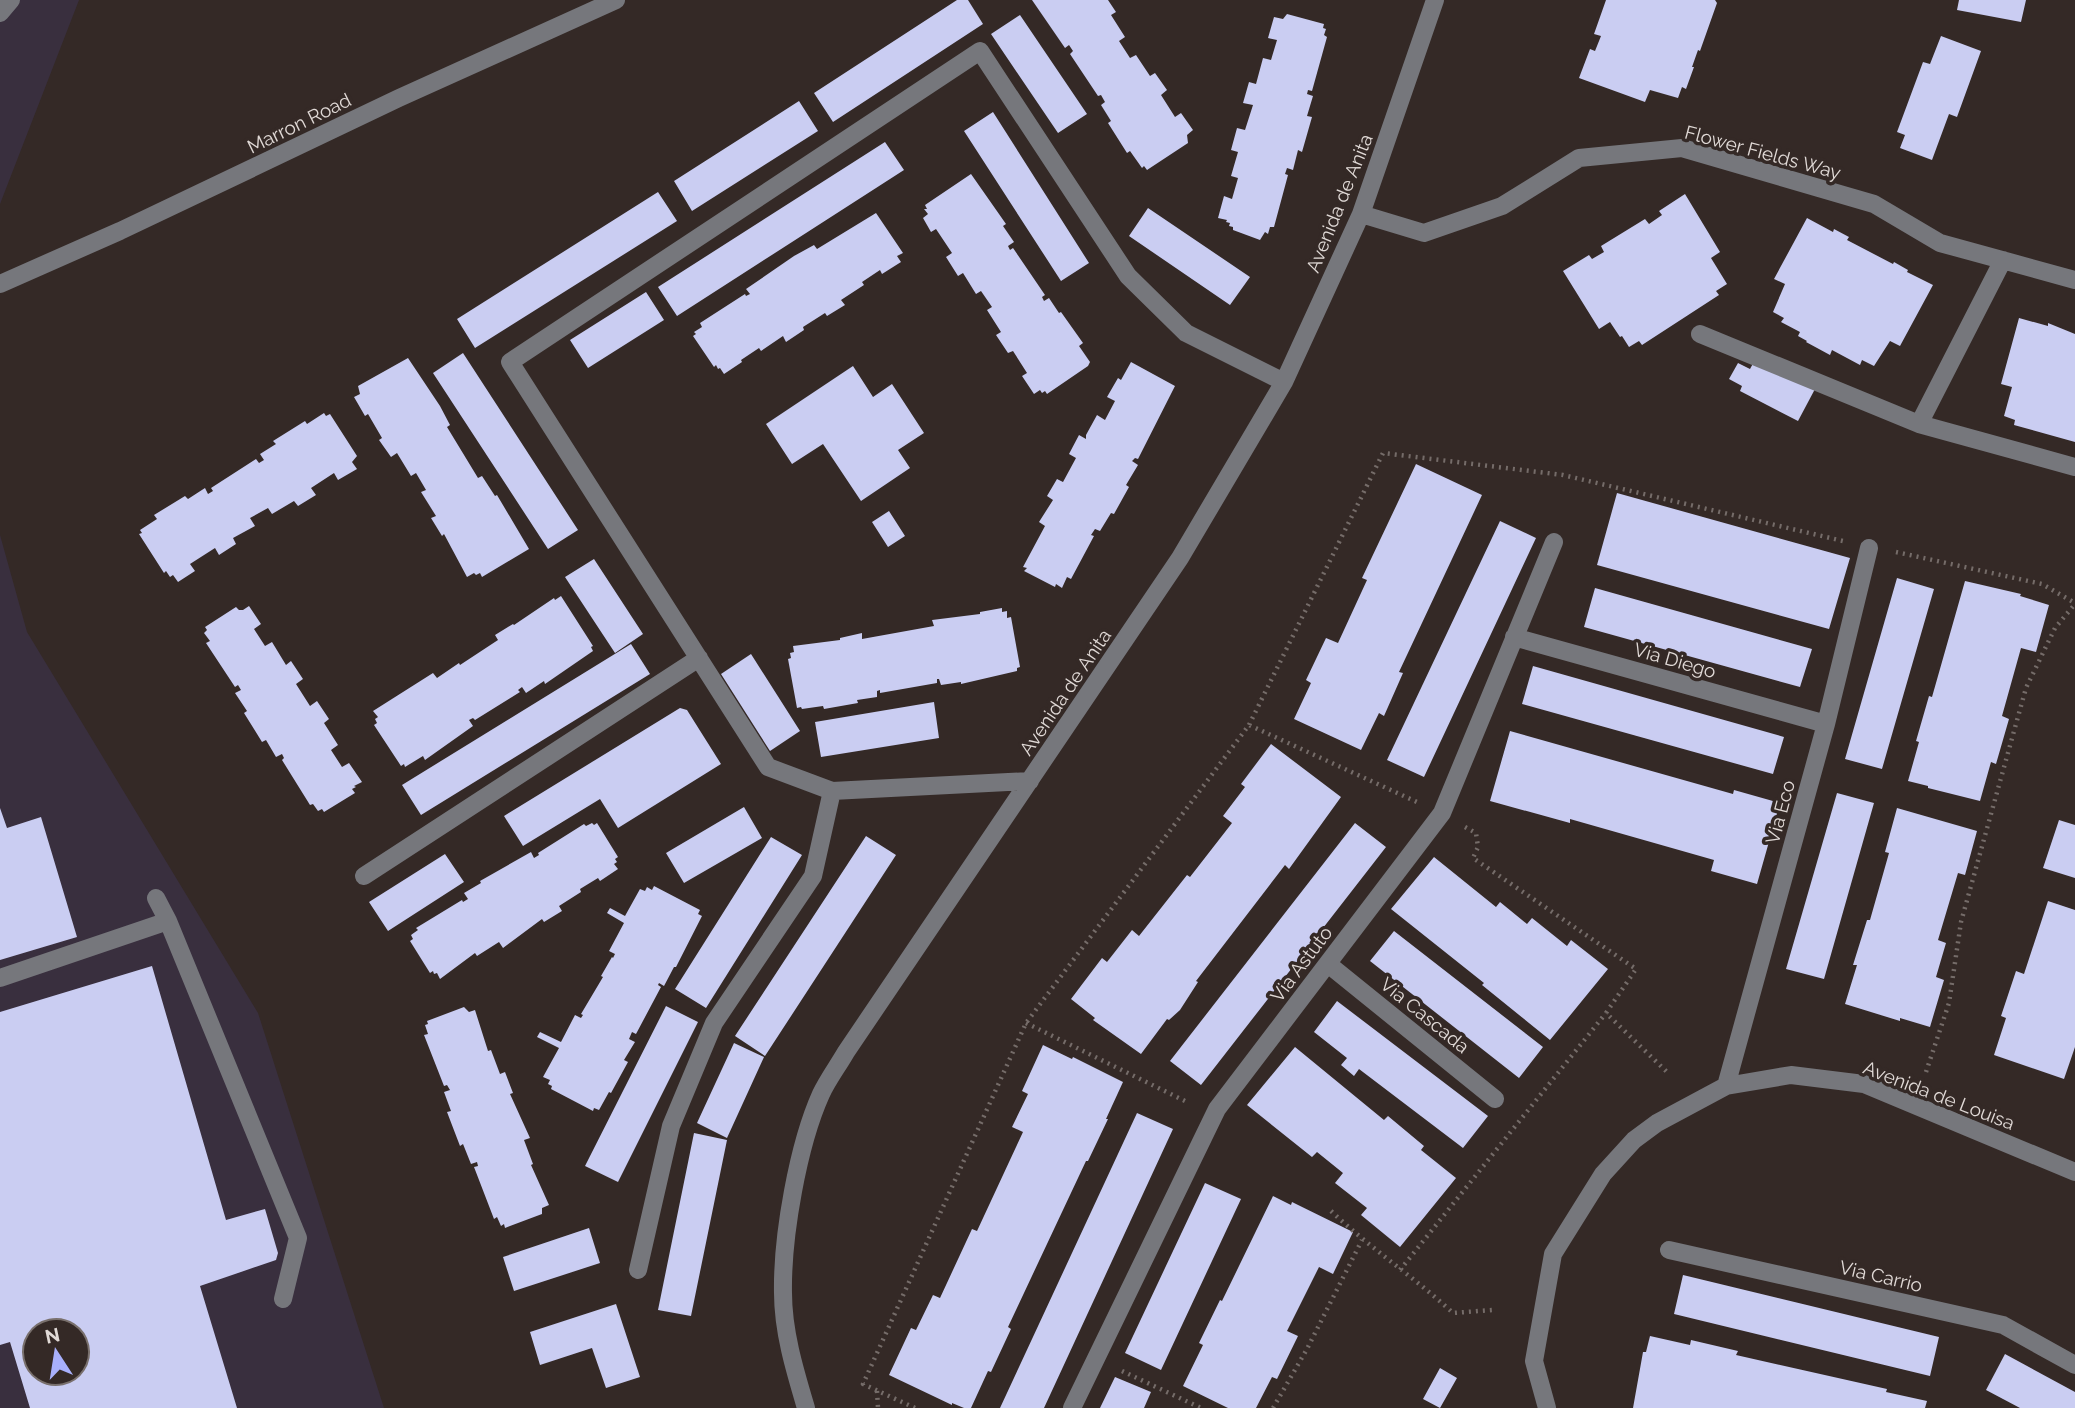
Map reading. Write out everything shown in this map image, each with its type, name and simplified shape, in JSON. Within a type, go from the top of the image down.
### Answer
[{"type":"street","points":[[0,13],[11,0]]},
{"type":"street","name":"Marron Road","points":[[0,284],[120,232],[399,98],[616,0]]},
{"type":"street","name":"Avenida de Anita","points":[[806,1408],[791,1359],[782,1294],[786,1238],[800,1160],[821,1094],[846,1052],[1180,558],[1284,382],[1361,214],[1435,0]]},
{"type":"street","points":[[1030,781],[832,791],[768,767],[510,362],[980,51],[1128,276],[1186,333],[1284,382]]},
{"type":"street","name":"Flower Fields Way","points":[[1361,214],[1424,233],[1502,206],[1579,158],[1682,148],[1874,204],[1940,243],[2075,280]]},
{"type":"street","points":[[1919,424],[2003,260]]},
{"type":"street","points":[[1700,334],[1919,424],[2075,467]]},
{"type":"street","name":"Via Astuto","points":[[1072,1408],[1217,1109],[1443,813],[1554,542]]},
{"type":"street","name":"Via Eco","points":[[1726,1086],[1826,724],[1869,548]]},
{"type":"street","name":"Via Diego","points":[[1514,637],[1826,724]]},
{"type":"street","points":[[364,876],[699,658]]},
{"type":"street","points":[[638,1269],[671,1126],[714,1023],[813,876],[832,791]]},
{"type":"street","points":[[156,898],[168,921],[298,1238],[283,1299]]},
{"type":"street","points":[[0,978],[168,921]]},
{"type":"street","name":"Via Cascada","points":[[1328,964],[1495,1099]]},
{"type":"street","name":"Avenida de Louisa","points":[[1547,1408],[1534,1360],[1553,1254],[1603,1174],[1634,1140],[1657,1123],[1726,1086],[1791,1075],[1864,1084],[2075,1172]]},
{"type":"street","name":"Via Carrio","points":[[1669,1250],[2003,1325],[2075,1365]]},
{"type":"path","points":[[915,1408],[863,1384],[1026,1023],[1249,725],[1383,453],[1563,475],[1869,548],[1907,553],[2042,584],[2075,604],[2055,628],[2026,688],[1961,922],[1949,1003],[1926,1072]]},
{"type":"path","points":[[1249,725],[1443,813],[1476,833],[1478,847],[1474,858],[1636,969],[1606,1013],[1400,1270]]},
{"type":"path","points":[[1606,1013],[1667,1072]]},
{"type":"path","points":[[1026,1023],[1189,1103]]},
{"type":"path","points":[[1331,1211],[1362,1240],[1419,1282],[1453,1312],[1492,1310]]},
{"type":"path","points":[[1273,1408],[1307,1349],[1362,1240]]},
{"type":"path","points":[[1096,1359],[1201,1408]]},
{"type":"path","points":[[877,1391],[878,1408]]},
{"type":"shaded area","points":[[0,0],[79,0],[0,204]]},
{"type":"shaded area","points":[[0,535],[27,632],[258,1013],[384,1408],[0,1408]]},
{"type":"building","points":[[957,0],[968,0],[983,24],[833,122],[814,93]]},
{"type":"building","points":[[1032,0],[1108,0],[1116,12],[1111,15],[1125,37],[1119,41],[1130,58],[1136,55],[1150,76],[1155,73],[1167,90],[1161,95],[1175,117],[1181,113],[1193,130],[1187,135],[1188,143],[1147,170],[1144,166],[1142,168],[1130,151],[1127,153],[1108,123],[1111,121],[1101,105],[1105,102],[1101,95],[1098,96],[1070,54],[1073,51],[1069,45],[1065,48]]},
{"type":"building","points":[[1606,0],[1715,0],[1717,3],[1686,89],[1682,87],[1678,98],[1650,90],[1645,102],[1579,78],[1590,49],[1595,51],[1601,36],[1594,34]]},
{"type":"building","points":[[1959,0],[2026,0],[2021,22],[1957,10]]},
{"type":"building","points":[[1287,14],[1324,24],[1324,35],[1327,37],[1312,91],[1308,90],[1307,94],[1313,96],[1307,116],[1312,117],[1302,152],[1298,150],[1293,170],[1287,168],[1285,174],[1288,175],[1274,227],[1270,227],[1268,234],[1265,232],[1260,240],[1233,230],[1227,220],[1218,218],[1224,196],[1232,199],[1238,178],[1231,176],[1238,152],[1231,150],[1237,128],[1245,130],[1253,105],[1243,103],[1249,82],[1256,84],[1263,58],[1271,60],[1277,40],[1268,38],[1274,17],[1283,19]]},
{"type":"building","points":[[1020,15],[1087,114],[1058,133],[991,34]]},
{"type":"building","points":[[1941,36],[1981,51],[1957,117],[1949,114],[1932,160],[1900,148],[1905,135],[1897,132],[1923,62],[1930,64]]},
{"type":"building","points":[[799,101],[818,131],[692,211],[674,181]]},
{"type":"building","points":[[993,112],[1089,263],[1061,281],[964,131]]},
{"type":"building","points":[[885,142],[904,170],[677,316],[658,287]]},
{"type":"building","points":[[971,174],[1006,224],[1003,226],[1014,242],[1008,246],[1010,250],[1013,248],[1045,295],[1042,297],[1044,301],[1049,298],[1059,313],[1061,312],[1083,343],[1079,346],[1090,362],[1047,394],[1040,390],[1034,394],[1022,376],[1027,373],[1013,351],[1008,353],[996,335],[1001,332],[987,310],[992,307],[981,291],[976,294],[963,273],[958,276],[946,257],[952,253],[936,229],[931,232],[923,218],[928,214],[924,209],[927,209],[925,205]]},
{"type":"building","points":[[658,192],[677,221],[475,348],[457,319]]},
{"type":"building","points":[[1685,194],[1720,252],[1711,258],[1727,284],[1716,291],[1719,295],[1642,345],[1639,341],[1629,347],[1610,322],[1599,329],[1563,271],[1589,255],[1592,259],[1604,252],[1601,246],[1645,219],[1649,224],[1662,215],[1659,211]]},
{"type":"building","points":[[1148,208],[1250,277],[1230,305],[1129,236]]},
{"type":"building","points":[[876,213],[903,253],[897,256],[901,262],[882,274],[880,270],[862,282],[864,285],[841,300],[845,305],[827,316],[825,313],[786,342],[783,336],[761,351],[759,348],[724,374],[716,365],[714,367],[693,336],[696,334],[694,332],[702,327],[700,323],[745,294],[750,294],[746,289],[794,256],[814,245],[817,249]]},
{"type":"building","points":[[1807,218],[1833,232],[1834,229],[1849,237],[1847,240],[1893,264],[1894,262],[1933,285],[1900,346],[1890,341],[1874,366],[1862,360],[1860,365],[1832,350],[1830,355],[1798,336],[1800,332],[1781,322],[1784,318],[1773,312],[1785,284],[1774,279]]},
{"type":"building","points":[[646,292],[664,320],[588,368],[570,340]]},
{"type":"building","points":[[2019,318],[2048,326],[2048,323],[2075,334],[2075,442],[2014,425],[2015,420],[2004,416],[2012,387],[2001,384]]},
{"type":"building","points":[[463,353],[578,530],[548,549],[433,373]]},
{"type":"building","points":[[408,358],[440,406],[450,425],[447,427],[478,478],[482,476],[495,496],[497,495],[529,549],[482,577],[480,573],[474,573],[467,577],[444,534],[442,536],[431,518],[436,516],[421,492],[426,490],[416,473],[411,476],[397,453],[391,457],[379,440],[382,438],[368,414],[365,416],[354,397],[360,394],[358,386]]},
{"type":"building","points":[[1756,358],[1815,389],[1798,421],[1740,391],[1742,386],[1729,379],[1738,363],[1750,369]]},
{"type":"building","points":[[1131,362],[1175,386],[1138,459],[1132,461],[1138,465],[1114,514],[1111,513],[1100,531],[1095,529],[1091,535],[1094,536],[1071,579],[1067,577],[1062,588],[1056,584],[1055,587],[1024,571],[1027,568],[1023,567],[1045,526],[1039,522],[1053,500],[1047,496],[1057,479],[1063,482],[1076,458],[1069,454],[1079,435],[1086,439],[1097,415],[1105,420],[1115,401],[1107,397]]},
{"type":"building","points":[[853,366],[873,397],[892,384],[924,433],[898,450],[910,468],[861,501],[823,444],[792,464],[766,424]]},
{"type":"building","points":[[324,413],[326,416],[330,414],[357,456],[352,462],[357,469],[338,480],[334,473],[311,488],[316,495],[298,506],[294,501],[272,514],[268,508],[250,518],[255,526],[233,538],[236,544],[219,555],[215,548],[190,564],[195,571],[178,582],[173,575],[170,577],[166,571],[164,573],[139,534],[142,533],[140,530],[157,519],[154,515],[185,496],[188,499],[205,488],[208,494],[213,491],[211,488],[256,459],[259,463],[264,460],[260,454],[276,444],[273,441],[305,421],[307,424]]},
{"type":"building","points":[[1416,464],[1482,495],[1399,672],[1403,673],[1384,716],[1379,713],[1361,750],[1294,719],[1311,683],[1306,680],[1326,638],[1338,643],[1367,580],[1362,578]]},
{"type":"building","points":[[1617,493],[1850,558],[1829,629],[1597,565]]},
{"type":"building","points":[[889,511],[905,536],[888,547],[872,522]]},
{"type":"building","points":[[1500,521],[1536,538],[1424,777],[1387,760]]},
{"type":"building","points":[[594,559],[643,634],[615,653],[565,577]]},
{"type":"building","points":[[1897,578],[1934,589],[1882,769],[1845,759]]},
{"type":"building","points":[[1965,581],[2021,594],[2020,596],[2049,605],[2036,652],[2021,648],[2002,716],[2009,719],[1996,764],[1991,762],[1980,801],[1908,781],[1919,742],[1916,741],[1929,696],[1932,697]]},
{"type":"building","points":[[1595,588],[1812,649],[1800,687],[1584,627]]},
{"type":"building","points":[[561,596],[593,646],[593,651],[545,684],[544,681],[526,693],[522,687],[518,690],[520,692],[475,720],[469,720],[473,726],[425,760],[423,756],[405,767],[404,764],[401,766],[374,725],[378,717],[373,711],[433,673],[437,678],[459,663],[460,665],[498,640],[495,635]]},
{"type":"building","points":[[249,606],[261,624],[254,629],[265,646],[272,642],[286,665],[291,661],[303,679],[296,684],[310,706],[317,701],[329,719],[324,723],[338,745],[331,750],[342,767],[349,763],[362,782],[352,789],[355,793],[324,812],[322,809],[318,811],[313,804],[310,805],[282,760],[282,754],[276,757],[266,740],[262,742],[235,693],[241,690],[238,685],[235,687],[206,643],[210,641],[204,633],[207,630],[205,627],[236,607],[243,610]]},
{"type":"building","points":[[1002,608],[1002,612],[1007,611],[1007,618],[1011,617],[1020,667],[1017,671],[961,684],[941,685],[937,679],[937,683],[880,693],[880,690],[877,691],[877,697],[824,709],[823,706],[797,708],[788,659],[791,658],[790,653],[794,652],[793,646],[840,640],[862,633],[862,639],[934,626],[932,620],[980,614]]},
{"type":"building","points":[[631,644],[650,674],[421,815],[402,785]]},
{"type":"building","points":[[751,654],[800,731],[770,751],[721,674]]},
{"type":"building","points":[[1533,666],[1784,737],[1773,774],[1522,704]]},
{"type":"building","points":[[934,702],[939,738],[821,757],[815,722]]},
{"type":"building","points":[[680,708],[687,710],[721,764],[618,828],[600,799],[523,846],[504,816]]},
{"type":"building","points":[[1510,731],[1733,794],[1734,790],[1780,803],[1757,884],[1711,871],[1714,860],[1570,819],[1570,823],[1490,801]]},
{"type":"building","points":[[1271,744],[1341,797],[1289,869],[1285,865],[1196,981],[1198,982],[1180,1010],[1167,1019],[1141,1054],[1093,1020],[1095,1018],[1071,999],[1102,958],[1107,962],[1132,930],[1139,936],[1187,875],[1190,877],[1232,823],[1223,816],[1245,787],[1241,784]]},
{"type":"building","points":[[1837,793],[1874,803],[1824,979],[1786,969]]},
{"type":"building","points":[[744,807],[762,838],[684,883],[666,853]]},
{"type":"building","points":[[0,808],[7,828],[41,817],[77,937],[0,960]]},
{"type":"building","points":[[1897,808],[1977,831],[1965,875],[1958,873],[1938,940],[1946,943],[1936,977],[1944,980],[1930,1027],[1845,1004],[1857,965],[1853,965],[1867,920],[1870,920],[1889,853],[1885,852]]},
{"type":"building","points":[[2059,820],[2075,825],[2075,878],[2043,868]]},
{"type":"building","points":[[597,823],[618,857],[614,864],[618,869],[600,881],[598,878],[580,889],[581,892],[559,906],[562,911],[544,922],[542,919],[503,948],[499,942],[477,956],[475,953],[440,979],[437,973],[430,973],[410,941],[413,939],[411,935],[418,930],[416,928],[468,899],[464,893],[481,883],[480,881],[531,852],[534,858],[584,824],[586,826]]},
{"type":"building","points":[[1355,823],[1386,847],[1201,1085],[1170,1061]]},
{"type":"building","points":[[866,836],[896,855],[765,1056],[735,1036]]},
{"type":"building","points":[[771,837],[802,855],[706,1008],[675,989]]},
{"type":"building","points":[[445,854],[464,882],[388,931],[369,902]]},
{"type":"building","points":[[1434,857],[1496,907],[1500,902],[1527,924],[1532,918],[1567,946],[1571,940],[1608,969],[1550,1040],[1391,909]]},
{"type":"building","points":[[654,886],[700,910],[698,914],[702,916],[664,986],[659,983],[661,987],[636,1034],[632,1032],[629,1039],[635,1042],[624,1060],[628,1062],[611,1093],[609,1092],[599,1110],[594,1108],[593,1111],[551,1089],[552,1086],[548,1084],[550,1080],[543,1077],[559,1048],[537,1037],[540,1032],[561,1042],[575,1015],[581,1018],[615,954],[609,951],[624,923],[607,913],[610,908],[625,916],[640,889],[645,891],[647,887],[652,890]]},
{"type":"building","points":[[2048,901],[2075,910],[2075,1047],[2064,1079],[1994,1055],[2006,1018],[2001,1016],[2016,971],[2024,974]]},
{"type":"building","points":[[1394,931],[1543,1047],[1519,1078],[1370,961]]},
{"type":"building","points":[[152,966],[226,1220],[265,1209],[278,1253],[276,1260],[200,1286],[237,1408],[30,1408],[24,1387],[91,1387],[91,1317],[21,1317],[21,1378],[10,1342],[0,1345],[0,1012]]},
{"type":"building","points":[[1337,1001],[1488,1116],[1463,1148],[1359,1069],[1354,1076],[1341,1065],[1347,1058],[1314,1032]]},
{"type":"building","points":[[666,1006],[698,1022],[618,1182],[585,1166]]},
{"type":"building","points":[[464,1007],[469,1012],[475,1010],[488,1051],[491,1050],[500,1074],[505,1072],[513,1093],[510,1094],[530,1138],[524,1140],[533,1164],[531,1165],[549,1205],[542,1208],[542,1214],[505,1228],[497,1217],[494,1219],[474,1167],[478,1166],[477,1162],[471,1164],[463,1144],[460,1146],[447,1112],[451,1111],[444,1092],[450,1090],[447,1085],[444,1086],[424,1035],[428,1034],[425,1025],[428,1024],[427,1021]]},
{"type":"building","points":[[734,1043],[764,1057],[727,1138],[697,1123]]},
{"type":"building","points":[[1043,1045],[1123,1082],[1108,1119],[1008,1327],[1011,1329],[991,1372],[988,1371],[971,1408],[964,1408],[889,1375],[911,1328],[916,1330],[933,1295],[940,1298],[972,1229],[977,1231],[1023,1132],[1012,1127],[1028,1094],[1022,1091]]},
{"type":"building","points":[[1295,1047],[1384,1120],[1388,1116],[1424,1146],[1421,1150],[1456,1178],[1400,1247],[1361,1215],[1367,1208],[1335,1183],[1343,1173],[1317,1152],[1312,1157],[1247,1105]]},
{"type":"building","points":[[1137,1113],[1173,1129],[1044,1408],[1000,1408]]},
{"type":"building","points":[[694,1133],[727,1140],[691,1316],[658,1310]]},
{"type":"building","points":[[1205,1183],[1241,1199],[1161,1370],[1125,1353]]},
{"type":"building","points":[[1273,1196],[1291,1205],[1292,1202],[1353,1232],[1333,1274],[1319,1267],[1287,1331],[1298,1336],[1277,1379],[1272,1377],[1256,1408],[1228,1408],[1183,1386],[1203,1345],[1199,1343]]},
{"type":"building","points":[[589,1228],[600,1263],[514,1291],[503,1257]]},
{"type":"building","points":[[1683,1275],[1939,1337],[1930,1376],[1674,1314]]},
{"type":"building","points":[[616,1304],[640,1377],[606,1388],[592,1348],[540,1365],[530,1332]]},
{"type":"building","points":[[1650,1336],[1690,1345],[1691,1340],[1738,1351],[1736,1355],[1887,1389],[1886,1392],[1927,1401],[1925,1408],[1633,1408],[1643,1352],[1646,1352]]},
{"type":"building","points":[[2005,1354],[2075,1392],[2075,1408],[2020,1408],[1986,1390]]},
{"type":"building","points":[[1440,1368],[1457,1378],[1440,1408],[1423,1399]]},
{"type":"building","points":[[1115,1377],[1151,1392],[1144,1408],[1100,1408]]}]
